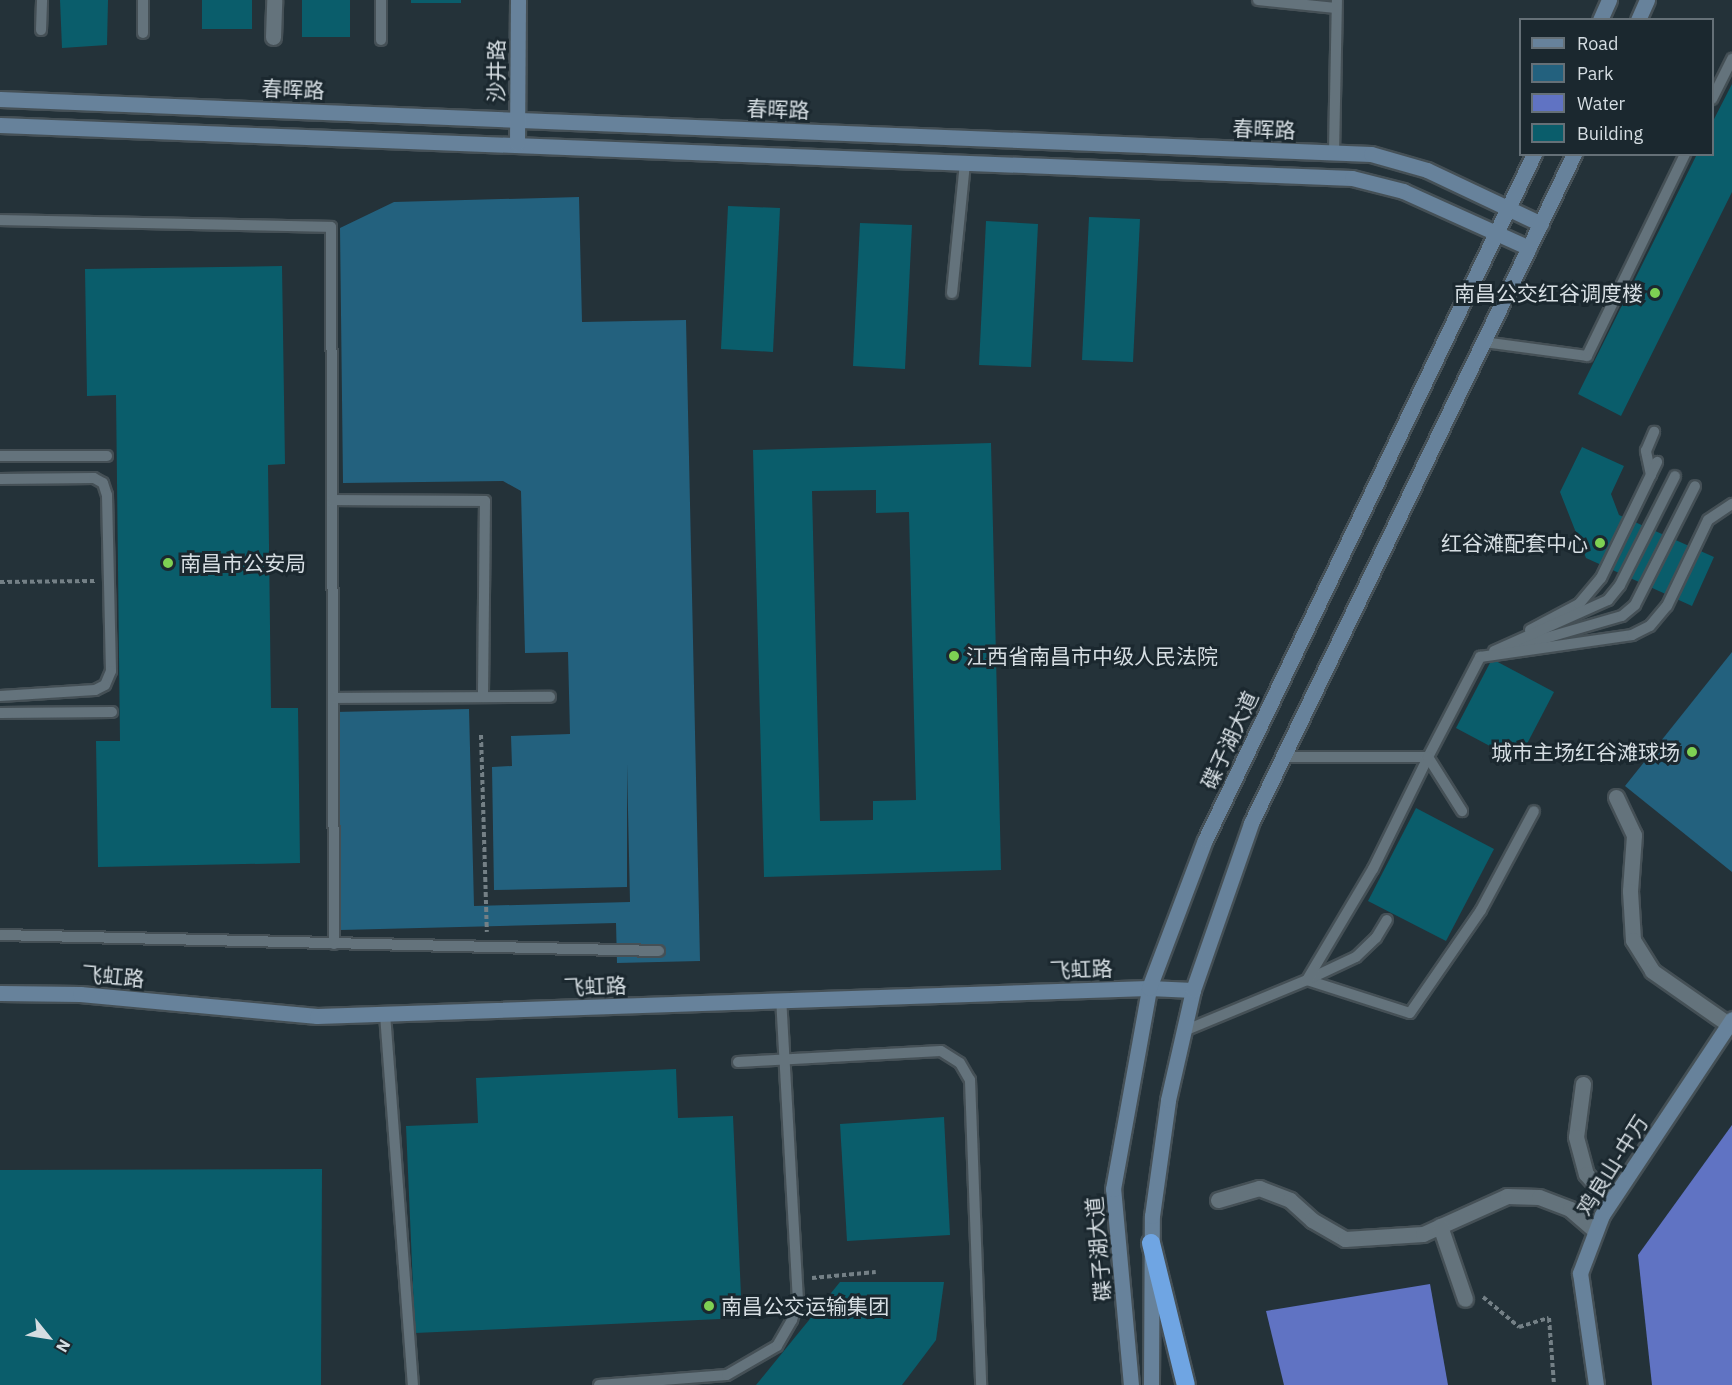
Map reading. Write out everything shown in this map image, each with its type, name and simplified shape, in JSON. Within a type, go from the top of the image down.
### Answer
[{"type":"highway","points":[[1151,1243],[1186,1385]]},
{"type":"street","points":[[273,36],[274,0]]},
{"type":"street","name":"沙井路","points":[[517,143],[518,0]]},
{"type":"street","points":[[1601,18],[1609,0]]},
{"type":"street","points":[[1639,18],[1647,0]]},
{"type":"street","name":"春晖路","points":[[0,99],[1371,154],[1427,170],[1541,224]]},
{"type":"street","points":[[0,125],[517,143],[1352,178],[1403,191],[1529,248]]},
{"type":"street","name":"碟子湖大道","points":[[1131,1385],[1113,1189],[1149,988],[1205,840],[1533,156]]},
{"type":"street","points":[[1151,1385],[1151,1243],[1168,1100],[1192,990],[1251,823],[1573,156]]},
{"type":"street","points":[[1616,797],[1634,835],[1630,891],[1633,940],[1652,971],[1730,1022]]},
{"type":"street","name":"飞虹路","points":[[0,993],[80,994],[317,1016],[1149,988],[1192,990]]},
{"type":"street","name":"鸡良山-中万","points":[[1596,1385],[1580,1273],[1595,1231],[1610,1201],[1730,1022]]},
{"type":"street","points":[[1583,1084],[1576,1137],[1586,1174],[1610,1201]]},
{"type":"street","points":[[1218,1200],[1259,1188],[1290,1200],[1312,1220],[1346,1239],[1423,1234],[1507,1196],[1539,1197],[1570,1209],[1595,1231]]},
{"type":"street","points":[[1440,1226],[1465,1299]]},
{"type":"lane","points":[[41,30],[42,0]]},
{"type":"lane","points":[[143,0],[143,33]]},
{"type":"lane","points":[[381,0],[381,40]]},
{"type":"lane","points":[[1258,0],[1336,4],[1334,153]]},
{"type":"lane","points":[[1714,97],[1732,59]]},
{"type":"lane","points":[[1484,342],[1587,356],[1684,156]]},
{"type":"lane","points":[[952,293],[964,162]]},
{"type":"lane","points":[[0,220],[331,227],[334,944]]},
{"type":"lane","points":[[1651,475],[1646,451],[1654,432]]},
{"type":"lane","points":[[0,456],[107,456]]},
{"type":"lane","points":[[1307,980],[1373,869],[1480,657],[1579,604],[1600,578],[1657,462]]},
{"type":"lane","points":[[1480,657],[1608,600],[1620,585],[1675,476]]},
{"type":"lane","points":[[0,479],[94,478],[104,483],[111,671],[105,685],[95,690],[0,696]]},
{"type":"lane","points":[[1480,657],[1622,616],[1635,605],[1695,486]]},
{"type":"lane","points":[[332,500],[485,501],[483,697]]},
{"type":"lane","points":[[1480,657],[1632,635],[1650,626],[1667,606],[1708,520],[1732,504]]},
{"type":"lane","points":[[333,698],[550,697]]},
{"type":"lane","points":[[0,713],[112,712]]},
{"type":"lane","points":[[1284,756],[1428,757]]},
{"type":"lane","points":[[1428,757],[1462,811]]},
{"type":"lane","points":[[1307,980],[1410,1013],[1481,910],[1534,811]]},
{"type":"lane","points":[[1184,1031],[1356,957],[1376,938],[1386,920]]},
{"type":"lane","points":[[0,935],[659,951]]},
{"type":"lane","points":[[599,1385],[727,1375],[777,1346],[798,1301],[781,1000]]},
{"type":"lane","points":[[385,1014],[413,1385]]},
{"type":"lane","points":[[738,1062],[941,1051],[960,1063],[970,1080],[981,1385]]},
{"type":"path","points":[[0,582],[109,581]]},
{"type":"path","points":[[481,735],[488,947]]},
{"type":"path","points":[[796,1279],[876,1272]]},
{"type":"path","points":[[1456,1274],[1519,1328],[1550,1318],[1554,1385]]},
{"type":"green space","points":[[579,197],[582,322],[686,320],[700,961],[617,963],[616,923],[340,930],[335,712],[469,709],[474,906],[630,902],[627,764],[627,887],[494,890],[492,767],[512,766],[511,736],[570,734],[568,652],[525,653],[521,491],[503,481],[343,483],[340,228],[394,202]]},
{"type":"green space","name":"城市主场红谷滩球场","points":[[1732,652],[1732,872],[1625,786]]},
{"type":"water","points":[[1732,1125],[1732,1385],[1652,1385],[1638,1255]]},
{"type":"water","points":[[1430,1284],[1448,1385],[1284,1385],[1266,1311]]},
{"type":"building","points":[[60,0],[108,0],[107,45],[62,48]]},
{"type":"building","points":[[202,0],[252,0],[252,29],[202,29]]},
{"type":"building","points":[[302,0],[350,0],[350,37],[302,37]]},
{"type":"building","points":[[411,0],[461,0],[461,3],[411,3]]},
{"type":"building","name":"南昌公交红谷调度楼","points":[[1732,84],[1732,192],[1621,416],[1578,394],[1696,156],[1714,156],[1714,119]]},
{"type":"building","points":[[728,206],[780,208],[773,352],[721,349]]},
{"type":"building","points":[[1089,217],[1140,219],[1133,362],[1082,360]]},
{"type":"building","points":[[986,221],[1038,224],[1031,367],[979,365]]},
{"type":"building","points":[[860,223],[912,225],[905,369],[853,366]]},
{"type":"building","points":[[282,266],[285,464],[268,465],[271,708],[298,708],[300,863],[98,867],[96,741],[120,741],[116,395],[87,396],[85,269]]},
{"type":"building","name":"江西省南昌市中级人民法院","points":[[991,443],[1001,870],[764,877],[753,450]],"holes":[[[876,490],[876,513],[909,512],[916,800],[873,801],[873,820],[820,821],[812,491]]]},
{"type":"building","points":[[1582,447],[1624,466],[1611,494],[1619,515],[1714,557],[1692,606],[1586,558],[1560,492]]},
{"type":"building","points":[[1492,659],[1554,692],[1518,761],[1456,728]]},
{"type":"building","points":[[1416,808],[1494,849],[1446,941],[1368,901]]},
{"type":"building","points":[[676,1069],[678,1118],[733,1116],[742,1318],[415,1333],[406,1126],[478,1123],[476,1078]]},
{"type":"building","points":[[944,1117],[950,1235],[847,1241],[840,1124]]},
{"type":"building","points":[[322,1169],[321,1385],[0,1385],[0,1170]]},
{"type":"building","points":[[840,1282],[944,1282],[936,1340],[902,1385],[756,1385]]},
{"type":"place","name":"南昌公交红谷调度楼","points":[[1655,293]]},
{"type":"place","name":"红谷滩配套中心","points":[[1600,543]]},
{"type":"place","name":"南昌市公安局","points":[[168,563]]},
{"type":"place","name":"江西省南昌市中级人民法院","points":[[954,656]]},
{"type":"place","name":"城市主场红谷滩球场","points":[[1692,752]]},
{"type":"place","name":"南昌公交运输集团","points":[[709,1306]]}]
